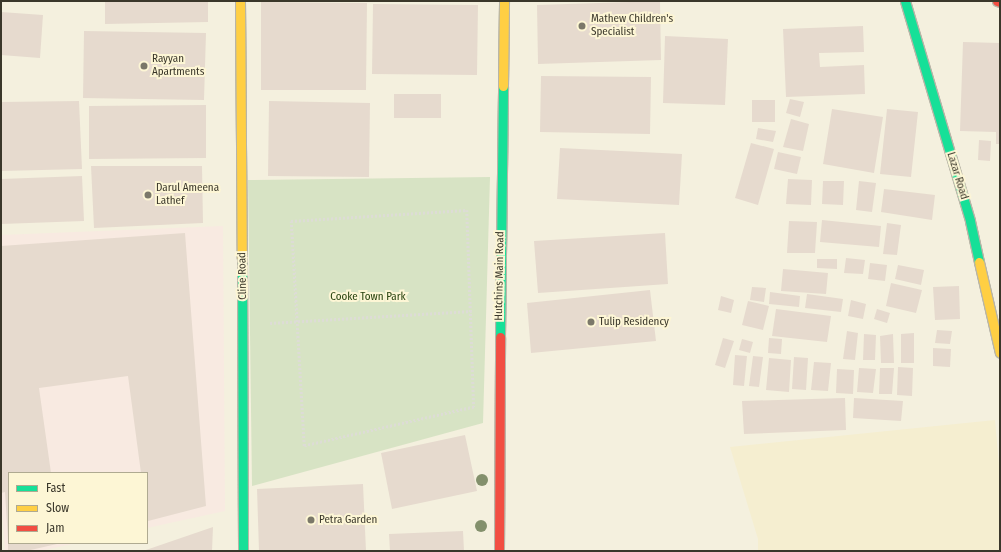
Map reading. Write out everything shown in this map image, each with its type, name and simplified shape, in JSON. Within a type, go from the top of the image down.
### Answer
[{"type":"street","name":"Cline Road","points":[[240,1],[243,325],[243,551]]},
{"type":"street","name":"Hutchins Main Road","points":[[499,551],[499,393],[504,1]]},
{"type":"street","name":"Lazar Road","points":[[905,1],[970,221],[1000,353]]},
{"type":"path","points":[[466,210],[471,311],[474,407],[304,446],[292,220],[466,210]]},
{"type":"path","points":[[243,325],[471,311]]},
{"type":"shaded area","points":[[223,226],[225,511],[148,528],[148,472],[8,472],[8,544],[72,544],[40,551],[5,551],[1,499],[1,235]]},
{"type":"shaded area","points":[[995,420],[1000,476],[1000,551],[758,551],[758,539],[730,447]]},
{"type":"green space","name":"Cooke Town Park","points":[[490,177],[483,423],[252,486],[248,180]]},
{"type":"building","points":[[105,1],[208,1],[208,22],[105,24]]},
{"type":"building","points":[[660,1],[661,60],[538,64],[537,5]]},
{"type":"building","points":[[261,2],[367,3],[366,90],[261,90]]},
{"type":"building","points":[[373,4],[478,5],[477,75],[372,74]]},
{"type":"building","points":[[1,12],[43,15],[40,58],[1,55]]},
{"type":"building","points":[[863,26],[864,52],[819,53],[820,67],[864,65],[865,94],[786,97],[783,29]]},
{"type":"building","name":"Rayyan Apartments","points":[[84,31],[206,33],[204,100],[83,98]]},
{"type":"building","points":[[665,36],[728,39],[725,105],[663,103]]},
{"type":"building","points":[[963,42],[1000,43],[1000,144],[996,144],[996,132],[960,131]]},
{"type":"building","points":[[541,76],[651,77],[650,134],[540,132]]},
{"type":"building","points":[[394,94],[441,94],[441,118],[394,118]]},
{"type":"building","points":[[790,99],[804,102],[800,117],[786,113]]},
{"type":"building","points":[[752,100],[775,100],[775,122],[752,122]]},
{"type":"building","points":[[79,101],[82,169],[1,171],[1,102]]},
{"type":"building","points":[[269,101],[370,103],[369,177],[268,176]]},
{"type":"building","points":[[206,105],[206,158],[89,159],[89,106]]},
{"type":"building","points":[[832,109],[883,117],[874,173],[823,164]]},
{"type":"building","points":[[887,109],[918,112],[911,177],[880,174]]},
{"type":"building","points":[[791,119],[809,124],[803,151],[783,147]]},
{"type":"building","points":[[758,128],[776,131],[773,142],[756,139]]},
{"type":"building","points":[[979,140],[991,141],[990,161],[978,160]]},
{"type":"building","points":[[751,143],[774,149],[758,205],[735,198]]},
{"type":"building","points":[[560,148],[682,154],[679,205],[557,199]]},
{"type":"building","points":[[778,152],[801,157],[797,174],[774,169]]},
{"type":"building","name":"Darul Ameena Lathef","points":[[91,166],[202,166],[203,223],[94,228]]},
{"type":"building","points":[[82,176],[84,221],[1,224],[1,179]]},
{"type":"building","points":[[788,179],[812,180],[811,205],[786,204]]},
{"type":"building","points":[[823,181],[844,181],[843,205],[822,204]]},
{"type":"building","points":[[859,181],[876,183],[872,212],[856,210]]},
{"type":"building","points":[[884,189],[935,195],[932,220],[881,212]]},
{"type":"building","points":[[822,220],[881,226],[879,247],[820,242]]},
{"type":"building","points":[[789,221],[817,222],[815,253],[787,253]]},
{"type":"building","points":[[887,223],[901,225],[897,255],[883,254]]},
{"type":"building","points":[[185,233],[206,506],[148,521],[148,472],[141,472],[128,376],[39,388],[51,472],[8,472],[8,540],[5,492],[1,493],[1,246]]},
{"type":"building","points":[[665,233],[668,284],[538,293],[534,241]]},
{"type":"building","points":[[846,258],[865,260],[863,274],[844,273]]},
{"type":"building","points":[[817,259],[837,259],[837,269],[817,268]]},
{"type":"building","points":[[870,263],[887,265],[885,281],[868,279]]},
{"type":"building","points":[[898,265],[924,270],[921,285],[895,279]]},
{"type":"building","points":[[783,269],[828,273],[826,294],[781,291]]},
{"type":"building","points":[[891,283],[922,290],[916,313],[886,306]]},
{"type":"building","points":[[959,286],[960,319],[935,320],[933,287]]},
{"type":"building","points":[[752,287],[766,288],[764,302],[750,300]]},
{"type":"building","name":"Tulip Residency","points":[[650,290],[656,341],[531,353],[527,303]]},
{"type":"building","points":[[770,292],[800,296],[799,307],[769,304]]},
{"type":"building","points":[[807,294],[843,299],[841,312],[805,308]]},
{"type":"building","points":[[721,296],[734,300],[731,313],[718,310]]},
{"type":"building","points":[[851,300],[866,304],[863,319],[848,316]]},
{"type":"building","points":[[748,301],[769,306],[763,330],[742,325]]},
{"type":"building","points":[[776,309],[831,316],[827,342],[772,336]]},
{"type":"building","points":[[877,309],[890,313],[887,323],[874,319]]},
{"type":"building","points":[[937,330],[952,331],[950,344],[935,343]]},
{"type":"building","points":[[847,331],[858,333],[855,360],[843,359]]},
{"type":"building","points":[[914,333],[914,363],[901,363],[901,334]]},
{"type":"building","points":[[864,334],[876,335],[875,360],[863,360]]},
{"type":"building","points":[[893,334],[894,363],[881,363],[880,336]]},
{"type":"building","points":[[723,338],[734,341],[725,368],[715,365]]},
{"type":"building","points":[[769,338],[782,339],[781,354],[768,353]]},
{"type":"building","points":[[742,339],[753,342],[750,353],[739,350]]},
{"type":"building","points":[[933,348],[951,349],[950,367],[933,366]]},
{"type":"building","points":[[735,355],[747,356],[744,386],[733,385]]},
{"type":"building","points":[[753,356],[763,357],[759,387],[749,386]]},
{"type":"building","points":[[794,357],[808,358],[806,390],[792,389]]},
{"type":"building","points":[[769,358],[791,360],[789,392],[766,390]]},
{"type":"building","points":[[814,362],[831,363],[828,391],[811,390]]},
{"type":"building","points":[[898,367],[913,368],[912,396],[897,395]]},
{"type":"building","points":[[859,368],[876,369],[873,393],[857,392]]},
{"type":"building","points":[[880,368],[894,368],[892,394],[879,394]]},
{"type":"building","points":[[837,369],[854,370],[853,394],[836,393]]},
{"type":"building","points":[[845,398],[846,430],[744,434],[742,401]]},
{"type":"building","points":[[854,398],[903,401],[901,421],[853,418]]},
{"type":"building","points":[[465,435],[477,491],[392,509],[381,453]]},
{"type":"building","name":"Petra Garden","points":[[363,484],[366,551],[259,551],[257,489]]},
{"type":"building","points":[[213,527],[212,551],[143,551]]},
{"type":"building","points":[[463,531],[464,551],[390,551],[389,534]]},
{"type":"building","points":[[8,544],[57,544],[26,551],[8,551]]},
{"type":"traffic: fast","points":[[905,1],[970,221],[979,262]]},
{"type":"traffic: fast","points":[[500,337],[503,86]]},
{"type":"traffic: fast","points":[[242,258],[243,551]]},
{"type":"traffic: slow","points":[[240,1],[242,258]]},
{"type":"traffic: slow","points":[[503,86],[504,1]]},
{"type":"traffic: slow","points":[[979,262],[1000,353]]},
{"type":"traffic: jam","points":[[499,551],[500,337]]},
{"type":"place","name":"Mathew Children's Specialist","points":[[582,26]]},
{"type":"place","name":"Rayyan Apartments","points":[[144,66]]},
{"type":"place","name":"Darul Ameena Lathef","points":[[148,195]]},
{"type":"place","name":"Tulip Residency","points":[[591,322]]},
{"type":"place","name":"Petra Garden","points":[[311,520]]}]
